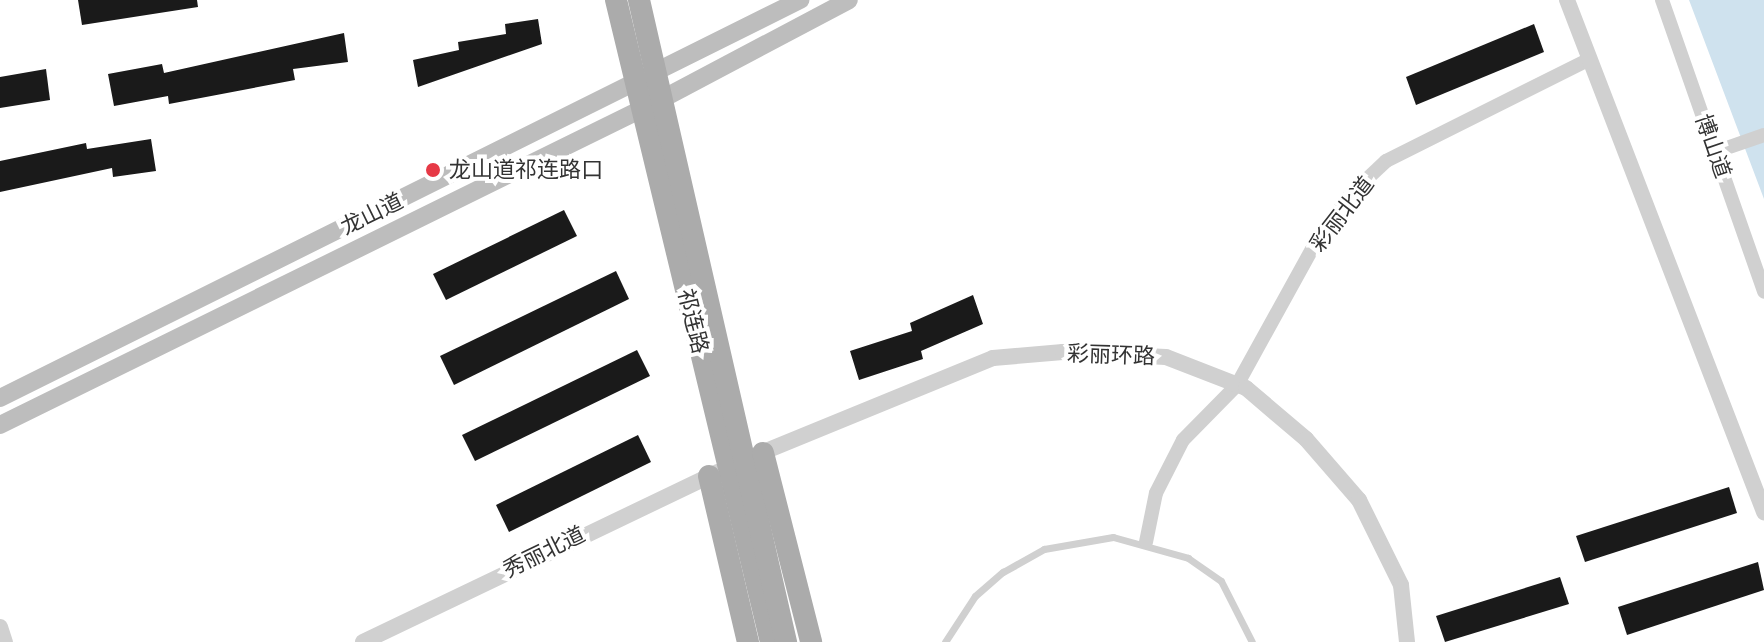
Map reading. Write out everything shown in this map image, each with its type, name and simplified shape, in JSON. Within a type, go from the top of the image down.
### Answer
[{"type":"main road","name":"祁连路","points":[[616,0],[642,109],[786,642]]},
{"type":"main road","name":"祁连路","points":[[639,0],[664,98],[771,642]]},
{"type":"main road","name":"龙山道","points":[[0,398],[800,0]]},
{"type":"main road","name":"龙山道","points":[[0,425],[664,98],[849,0]]},
{"type":"main road","points":[[737,464],[748,642]]},
{"type":"main road","points":[[737,464],[811,642]]},
{"type":"street","points":[[1567,0],[1764,512]]},
{"type":"street","name":"博山道","points":[[1662,0],[1764,292]]},
{"type":"street","name":"彩丽北道","points":[[1146,542],[1169,464],[1183,440],[1237,385],[1318,238],[1386,161],[1590,59]]},
{"type":"street","points":[[1715,152],[1764,135]]},
{"type":"street","name":"彩丽环路","points":[[737,464],[993,358],[1063,352],[1166,357],[1237,385],[1306,439],[1359,500],[1401,585],[1407,642]]},
{"type":"street","name":"秀丽北道","points":[[363,642],[737,464]]},
{"type":"street","points":[[0,627],[5,642]]},
{"type":"lane","points":[[945,642],[975,596],[1044,549],[1113,537],[1146,542],[1188,558],[1221,581],[1252,642]]},
{"type":"water","points":[[1689,0],[1764,0],[1764,199]]},
{"type":"building","points":[[78,0],[197,0],[198,7],[82,25]]},
{"type":"building","points":[[538,19],[542,44],[418,87],[413,60],[459,50],[458,42],[506,34],[505,24]]},
{"type":"building","points":[[1534,24],[1544,52],[1416,105],[1406,77]]},
{"type":"building","points":[[344,33],[348,62],[293,69],[295,80],[169,104],[168,96],[114,106],[108,74],[162,64],[164,73]]},
{"type":"building","points":[[46,69],[50,100],[0,108],[0,77]]},
{"type":"building","points":[[151,139],[156,171],[113,177],[112,168],[0,192],[0,161],[86,143],[87,149]]},
{"type":"building","points":[[564,210],[577,236],[446,300],[433,274]]},
{"type":"building","points":[[616,271],[629,299],[454,385],[440,356]]},
{"type":"building","points":[[973,295],[983,324],[921,351],[923,359],[859,380],[850,351],[912,331],[910,323]]},
{"type":"building","points":[[637,350],[650,376],[475,461],[462,435]]},
{"type":"building","points":[[638,435],[651,462],[509,532],[496,505]]},
{"type":"building","points":[[1729,487],[1737,513],[1585,562],[1576,536]]},
{"type":"building","points":[[1758,562],[1764,590],[1627,635],[1618,607]]},
{"type":"building","points":[[1560,577],[1569,604],[1445,642],[1436,616]]},
{"type":"place","name":"龙山道祁连路口","points":[[433,170]]}]
